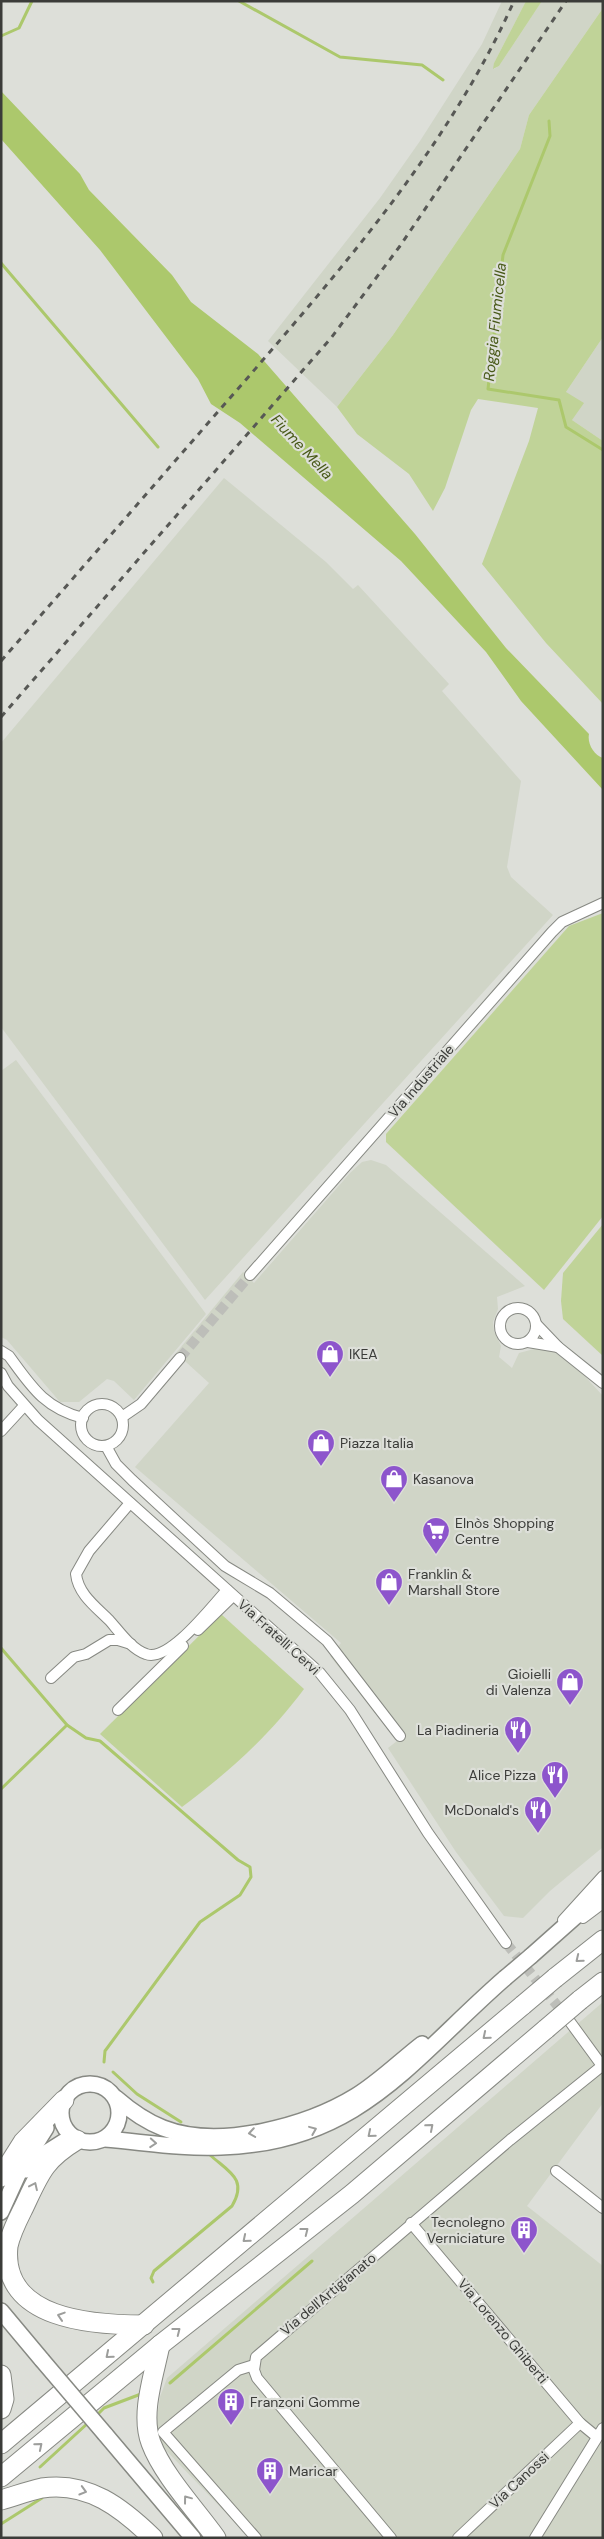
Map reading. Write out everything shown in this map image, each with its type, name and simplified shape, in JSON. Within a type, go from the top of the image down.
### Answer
[{"type":"highway","points":[[1,2444],[144,2326],[523,2004],[603,1940]]},
{"type":"highway","points":[[1,2477],[160,2345],[352,2194],[603,1982]]},
{"type":"highway","points":[[8,2180],[23,2142],[63,2104]]},
{"type":"highway","points":[[74,2138],[46,2164],[16,2222],[8,2246],[8,2268],[12,2279],[22,2294],[33,2303],[55,2314],[85,2323],[144,2326]]},
{"type":"highway","points":[[160,2345],[149,2402],[148,2423],[151,2443],[170,2476],[216,2538]]},
{"type":"highway","points":[[1,2375],[4,2393],[1,2409]]},
{"type":"highway","points":[[1,2500],[41,2488],[72,2488],[104,2498],[118,2506],[153,2538]]},
{"type":"street","name":"Via Industriale","points":[[250,1275],[552,932],[562,922],[603,903]]},
{"type":"street","points":[[558,1347],[528,1342],[518,1344],[507,1340],[501,1331],[501,1319],[509,1310],[524,1308],[534,1316],[537,1325],[558,1347],[603,1383]]},
{"type":"street","points":[[528,1342],[534,1335],[537,1325]]},
{"type":"street","points":[[1,1351],[9,1356],[44,1401],[61,1411],[83,1418]]},
{"type":"street","points":[[122,1417],[141,1404],[180,1358]]},
{"type":"street","name":"Via Fratelli Cervi","points":[[2,1376],[24,1406],[320,1673],[350,1710],[428,1833],[506,1943]]},
{"type":"street","points":[[101,1404],[113,1407],[122,1417],[123,1429],[121,1435],[117,1440],[106,1446],[98,1446],[86,1438],[83,1432],[83,1418],[90,1408],[101,1404]]},
{"type":"street","points":[[1,1431],[24,1406]]},
{"type":"street","points":[[106,1446],[116,1464],[225,1566],[270,1593],[327,1641],[400,1736]]},
{"type":"street","points":[[130,1502],[89,1552],[76,1574],[84,1595],[132,1644],[145,1654],[152,1655],[170,1649],[230,1593]]},
{"type":"street","points":[[118,1710],[230,1593]]},
{"type":"street","points":[[51,1678],[74,1657],[86,1654],[109,1640],[118,1640],[132,1644]]},
{"type":"street","points":[[544,1944],[574,1907],[603,1876]]},
{"type":"street","points":[[473,2006],[424,2056],[383,2091],[340,2118],[307,2133],[280,2141],[221,2148],[104,2139],[88,2143],[74,2138],[62,2121],[63,2104],[74,2088],[92,2084],[102,2086],[136,2115],[150,2123],[182,2133],[244,2134],[279,2129],[312,2118],[356,2096],[473,2006],[603,1892]]},
{"type":"street","points":[[544,1944],[603,1903]]},
{"type":"street","points":[[565,2015],[602,2066]]},
{"type":"street","name":"Via dell'Artigianato","points":[[256,2538],[163,2432],[238,2370],[254,2365],[260,2352],[602,2066]]},
{"type":"street","points":[[104,2139],[117,2126],[119,2107],[116,2098]]},
{"type":"street","points":[[1,2212],[8,2180],[33,2161],[74,2138]]},
{"type":"street","points":[[556,2171],[603,2208]]},
{"type":"street","name":"Via Lorenzo Ghiberti","points":[[412,2224],[580,2423],[600,2432]]},
{"type":"street","points":[[1,2311],[193,2538]]},
{"type":"street","points":[[254,2365],[258,2378],[391,2538]]},
{"type":"street","name":"Via Canossi","points":[[458,2538],[580,2423]]},
{"type":"street","points":[[535,2538],[600,2432]]},
{"type":"shaded area","points":[[502,1],[526,1],[494,63],[494,69],[499,66],[542,1],[603,1],[603,8],[529,115],[520,149],[393,335],[337,407],[268,341],[380,198],[420,141],[482,44]]},
{"type":"shaded area","points":[[526,1],[542,1],[499,66],[493,69],[494,63]]},
{"type":"shaded area","points":[[603,8],[603,337],[566,392],[584,403],[572,420],[603,441],[603,704],[546,643],[482,564],[529,441],[538,408],[478,399],[471,410],[445,488],[433,511],[409,474],[357,434],[337,407],[393,335],[520,149],[529,115]]},
{"type":"shaded area","points":[[603,337],[603,441],[572,420],[566,392]]},
{"type":"shaded area","points":[[224,478],[326,562],[353,589],[358,585],[449,684],[442,691],[521,781],[507,867],[511,877],[553,915],[205,1300],[1,1027],[1,743]]},
{"type":"shaded area","points":[[603,913],[603,1216],[544,1290],[386,1142],[386,1134],[569,926]]},
{"type":"shaded area","points":[[16,1060],[206,1314],[134,1400],[114,1381],[107,1379],[79,1402],[60,1402],[7,1340],[1,1337],[1,1071]]},
{"type":"shaded area","name":"Elnòs Shopping Centre","points":[[371,1160],[386,1165],[525,1286],[497,1297],[498,1309],[493,1322],[494,1331],[501,1346],[499,1357],[512,1368],[519,1353],[534,1349],[552,1350],[580,1371],[603,1396],[603,1847],[550,1891],[523,1918],[504,1916],[456,1852],[388,1748],[397,1741],[330,1656],[341,1643],[135,1467],[209,1383],[176,1353],[243,1272],[254,1283],[350,1173],[362,1162]]},
{"type":"shaded area","points":[[603,1224],[603,1356],[563,1319],[561,1301],[563,1273]]},
{"type":"shaded area","points":[[221,1614],[304,1689],[276,1723],[248,1752],[182,1807],[100,1734]]},
{"type":"shaded area","points":[[603,2002],[603,2103],[527,2206],[603,2266],[603,2538],[250,2538],[158,2442],[156,2424],[160,2397],[167,2378]]},
{"type":"water","name":"Fiume Mella","points":[[1,91],[80,174],[89,190],[172,275],[191,302],[258,354],[415,534],[506,648],[589,734],[589,742],[592,749],[603,758],[603,790],[521,701],[486,652],[401,561],[240,423],[211,404],[198,379],[100,250],[1,139]]},
{"type":"waterway","name":"Roggia Fiumicella","points":[[1,36],[19,28],[32,1]]},
{"type":"waterway","name":"Roggia Fiumicella","points":[[239,1],[340,57],[422,65],[443,80]]},
{"type":"waterway","name":"Roggia Fiumicella","points":[[549,121],[550,136],[503,255],[488,389],[559,400],[566,427],[603,450]]},
{"type":"waterway","points":[[1,263],[158,447]]},
{"type":"waterway","points":[[1,1648],[67,1725],[86,1738],[100,1741],[238,1860],[250,1867],[251,1877],[240,1895],[200,1922],[105,2051],[104,2062]]},
{"type":"waterway","points":[[1,1789],[67,1725]]},
{"type":"waterway","points":[[113,2072],[137,2094],[181,2122]]},
{"type":"waterway","points":[[153,2282],[151,2278],[154,2271],[232,2206],[238,2189],[237,2182],[230,2171],[210,2155]]},
{"type":"waterway","points":[[170,2383],[312,2261]]},
{"type":"waterway","points":[[95,2417],[104,2408],[141,2394]]},
{"type":"waterway","points":[[40,2467],[88,2423]]},
{"type":"waterway","points":[[1,2524],[42,2498]]},
{"type":"tunnel","points":[[180,1358],[250,1275]]},
{"type":"tunnel","points":[[506,1943],[565,2015]]},
{"type":"railway","points":[[1,661],[250,375],[324,288],[396,198],[460,103],[489,53],[514,1]]},
{"type":"railway","points":[[1,717],[331,338],[400,246],[566,1]]},
{"type":"place","name":"IKEA","points":[[330,1378]]},
{"type":"place","name":"Piazza Italia","points":[[321,1467]]},
{"type":"place","name":"Kasanova","points":[[394,1503]]},
{"type":"place","name":"Elnòs Shopping Centre","points":[[436,1555]]},
{"type":"place","name":"Franklin & Marshall Store","points":[[389,1606]]},
{"type":"place","name":"Gioielli di Valenza","points":[[570,1706]]},
{"type":"place","name":"La Piadineria","points":[[518,1754]]},
{"type":"place","name":"Alice Pizza","points":[[555,1799]]},
{"type":"place","name":"McDonald's","points":[[538,1834]]},
{"type":"place","name":"Tecnolegno Verniciature","points":[[524,2254]]},
{"type":"place","name":"Franzoni Gomme","points":[[231,2426]]},
{"type":"place","name":"Maricar","points":[[270,2495]]}]
